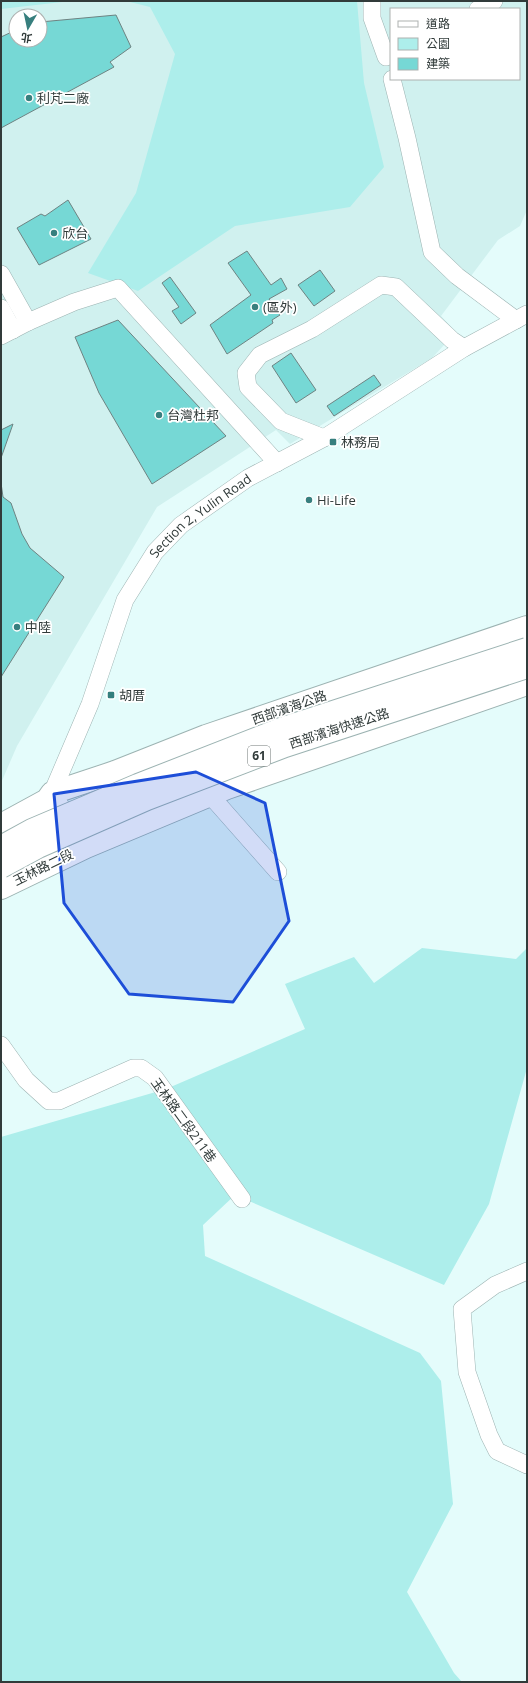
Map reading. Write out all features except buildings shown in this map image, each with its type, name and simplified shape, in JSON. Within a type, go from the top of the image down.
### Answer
[{"type":"main road","name":"西部濱海公路","points":[[52,793],[115,772],[206,736],[527,627]]},
{"type":"main road","name":"西部濱海快速公路","points":[[1,847],[32,830],[138,785],[281,729],[527,649]]},
{"type":"main road","name":"西部濱海快速公路","points":[[1,867],[38,847],[147,800],[285,746],[527,667]]},
{"type":"main road","name":"61","points":[[86,847],[209,796],[527,684]]},
{"type":"main road","points":[[1,825],[47,800],[52,793]]},
{"type":"main road","name":"玉林路二段","points":[[1,888],[86,847]]},
{"type":"street","points":[[372,1],[372,18],[389,56]]},
{"type":"street","points":[[480,8],[494,1]]},
{"type":"street","points":[[392,80],[407,138],[432,252],[457,276],[521,317]]},
{"type":"street","points":[[1,274],[14,329]]},
{"type":"street","points":[[324,438],[281,421],[248,386],[246,373],[260,355],[312,329],[381,285],[396,287],[452,340],[464,348]]},
{"type":"street","points":[[14,329],[74,302],[118,288],[277,462]]},
{"type":"street","points":[[1,308],[14,329]]},
{"type":"street","name":"Section 2, Yulin Road","points":[[52,793],[90,704],[125,600],[155,552],[181,525],[248,478],[324,438],[464,348],[521,317]]},
{"type":"street","points":[[71,821],[110,808],[180,777],[209,796],[278,872]]},
{"type":"street","points":[[52,793],[86,847]]},
{"type":"street","name":"玉林路二段211巷","points":[[1,1045],[26,1080],[49,1101],[59,1101],[133,1068],[141,1068],[155,1078],[242,1199]]},
{"type":"street","points":[[527,1271],[495,1285],[462,1309],[467,1372],[489,1435],[497,1451],[527,1465]]},
{"type":"highlighted area","points":[[196,772],[265,803],[289,921],[233,1002],[129,994],[64,903],[54,794]]},
{"type":"shaded area","points":[[1,1],[527,1],[527,210],[520,226],[498,240],[441,316],[456,332],[432,358],[290,444],[276,430],[157,507],[17,746],[1,783]]},
{"type":"green space","points":[[1,1],[71,1],[8,8],[1,9]]},
{"type":"green space","points":[[126,1],[357,1],[364,83],[384,167],[350,207],[235,226],[138,291],[88,273],[136,193],[175,54],[150,7]]},
{"type":"green space","points":[[422,948],[516,959],[527,948],[527,1068],[489,1204],[444,1285],[235,1195],[203,1225],[205,1256],[420,1353],[441,1381],[453,1504],[407,1592],[454,1673],[462,1682],[1,1682],[1,1137],[166,1089],[305,1029],[285,984],[354,957],[374,983]]},
{"type":"place","name":"利芃二廠","points":[[29,98]]},
{"type":"place","name":"欣台","points":[[54,233]]},
{"type":"place","name":"(區外)","points":[[255,307]]},
{"type":"place","name":"台灣杜邦","points":[[159,415]]},
{"type":"place","name":"林務局","points":[[333,442]]},
{"type":"place","name":"Hi-Life","points":[[309,500]]},
{"type":"place","name":"中陸","points":[[17,627]]},
{"type":"place","name":"胡厝","points":[[111,695]]}]
